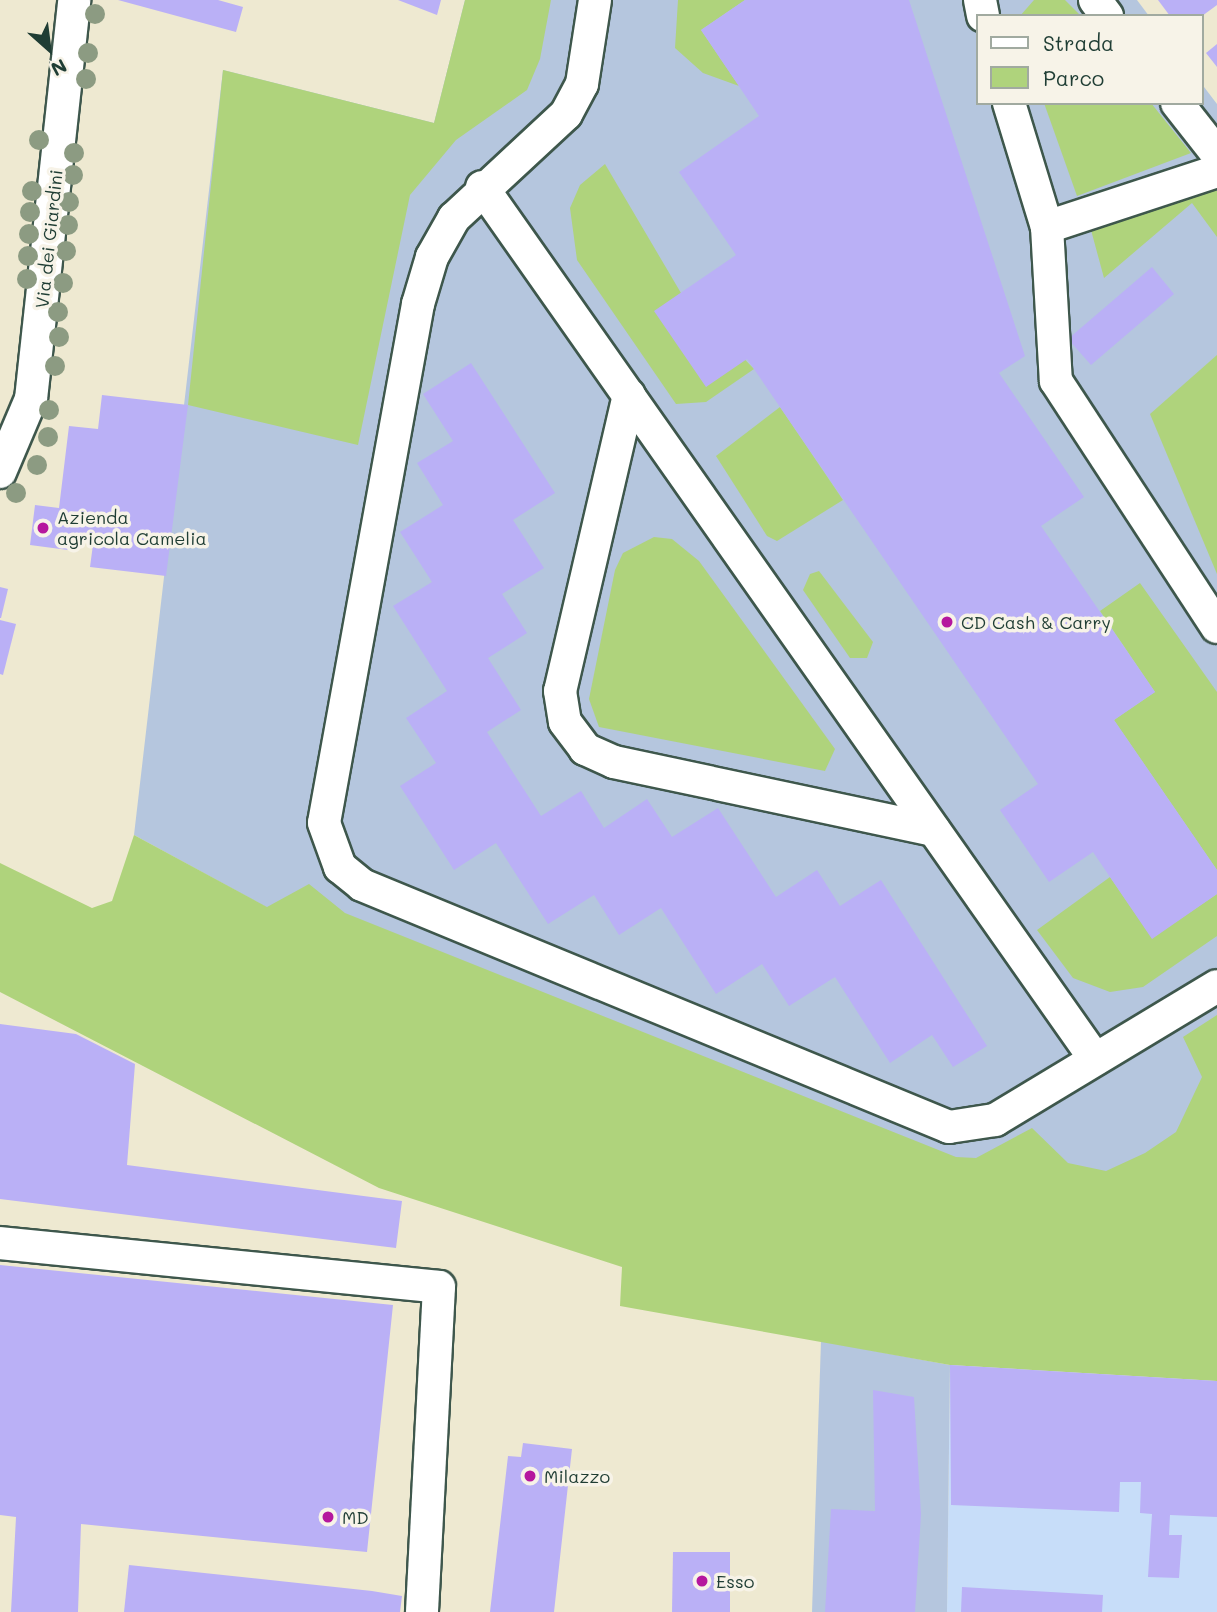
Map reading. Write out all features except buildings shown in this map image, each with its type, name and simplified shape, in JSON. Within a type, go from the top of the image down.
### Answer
[{"type":"street","name":"Via dei Giardini","points":[[0,471],[31,398],[74,0]]},
{"type":"street","points":[[595,0],[582,84],[566,114],[482,187],[432,257],[418,304],[324,823],[340,867],[362,885],[949,1127],[995,1119],[1217,986]]},
{"type":"street","points":[[1094,0],[1105,14]]},
{"type":"street","points":[[1010,105],[1047,227],[1056,381],[1217,627]]},
{"type":"street","points":[[1179,105],[1217,154]]},
{"type":"street","points":[[1047,227],[1217,171]]},
{"type":"street","points":[[482,187],[1095,1059]]},
{"type":"street","points":[[629,395],[560,691],[565,722],[585,748],[614,762],[934,830]]},
{"type":"street","points":[[0,1243],[439,1287],[422,1612]]},
{"type":"shaded area","points":[[465,0],[1137,0],[1148,14],[976,14],[976,105],[1203,105],[1203,86],[1217,104],[1217,1214],[1003,1196],[543,1058],[134,835],[223,70],[434,123]]},
{"type":"shaded area","points":[[821,1341],[950,1365],[947,1612],[812,1612]]},
{"type":"shaded area","points":[[950,1365],[1217,1381],[1217,1612],[947,1612]]},
{"type":"green space","points":[[465,0],[551,0],[540,59],[527,90],[456,140],[410,195],[358,445],[188,405],[223,70],[434,123]]},
{"type":"green space","points":[[678,0],[745,0],[701,30],[739,86],[703,73],[675,48]]},
{"type":"green space","points":[[1034,0],[1065,0],[1079,14],[1022,14]]},
{"type":"green space","points":[[1045,105],[1153,105],[1191,153],[1077,196]]},
{"type":"green space","points":[[605,164],[681,293],[754,369],[706,402],[676,404],[577,260],[570,208],[580,185]]},
{"type":"green space","points":[[1207,190],[1217,191],[1217,237],[1192,203],[1104,278],[1091,230]]},
{"type":"green space","points":[[1217,355],[1217,574],[1150,414]]},
{"type":"green space","points":[[780,407],[843,500],[777,541],[767,536],[716,456]]},
{"type":"green space","points":[[654,537],[672,539],[699,561],[835,749],[825,771],[599,727],[589,699],[615,570],[623,553]]},
{"type":"green space","points":[[819,571],[873,642],[867,658],[850,658],[803,590],[810,574]]},
{"type":"green space","points":[[1140,583],[1217,692],[1217,870],[1114,720],[1155,692],[1100,611]]},
{"type":"green space","points":[[134,835],[267,907],[309,884],[345,913],[956,1157],[976,1158],[1032,1128],[1068,1163],[1106,1171],[1145,1153],[1176,1132],[1202,1077],[1183,1037],[1217,1015],[1217,1381],[950,1365],[620,1306],[622,1267],[379,1188],[0,992],[0,863],[92,908],[112,901]]},
{"type":"green space","points":[[1110,877],[1152,938],[1217,894],[1217,936],[1143,987],[1110,992],[1073,978],[1037,930]]},
{"type":"place","name":"Azienda agricola Camelia","points":[[43,528]]},
{"type":"place","name":"CD Cash & Carry","points":[[947,622]]},
{"type":"place","name":"Milazzo","points":[[530,1476]]},
{"type":"place","name":"MD","points":[[328,1517]]},
{"type":"place","name":"Esso","points":[[702,1581]]}]
